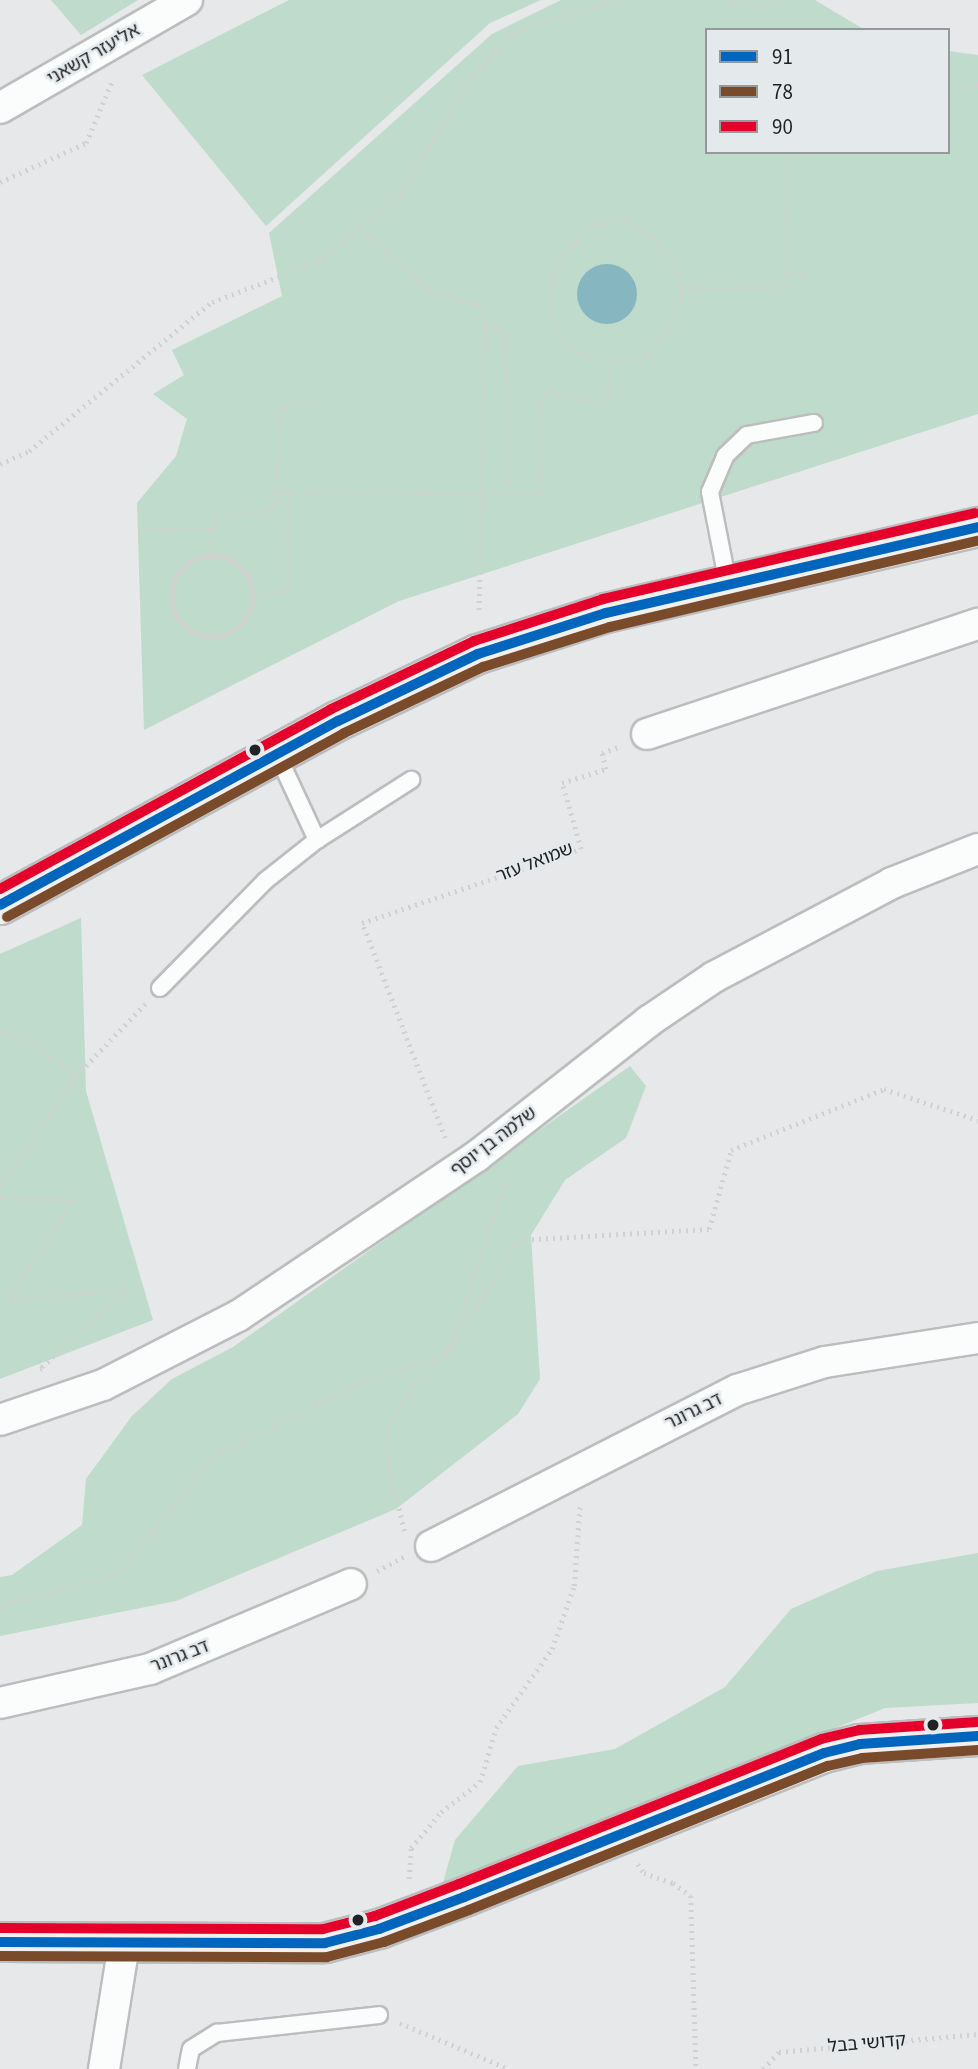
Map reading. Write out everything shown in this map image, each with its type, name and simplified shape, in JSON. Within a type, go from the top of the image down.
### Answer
[{"type":"street","name":"אליעזר קשאני","points":[[0,108],[187,0]]},
{"type":"street","points":[[0,905],[404,687],[478,654],[606,614],[978,527]]},
{"type":"street","points":[[647,734],[978,624]]},
{"type":"street","name":"שלמה בן יוסף","points":[[0,1420],[103,1385],[172,1353],[249,1309],[457,1170],[714,977],[892,883],[978,849]]},
{"type":"street","name":"דב גרונר","points":[[421,1550],[737,1390],[789,1372],[869,1353],[978,1338]]},
{"type":"street","name":"דב גרונר","points":[[0,1703],[150,1669],[351,1584]]},
{"type":"street","points":[[0,1942],[325,1943],[406,1919],[824,1753],[860,1744],[978,1736]]},
{"type":"street","points":[[104,2069],[124,1944]]},
{"type":"lane","points":[[729,585],[710,492],[725,456],[747,435],[814,423]]},
{"type":"lane","points":[[277,754],[317,839]]},
{"type":"lane","points":[[160,988],[265,881],[317,839],[411,780]]},
{"type":"lane","points":[[187,2069],[191,2049],[217,2033],[379,2015]]},
{"type":"path","points":[[0,464],[29,451],[212,302],[318,262],[401,194],[472,76],[512,33],[615,0]]},
{"type":"path","points":[[732,0],[759,6],[778,0]]},
{"type":"path","points":[[0,182],[86,144],[110,89],[121,40]]},
{"type":"path","points":[[950,86],[978,85]]},
{"type":"path","points":[[682,289],[787,286],[787,154]]},
{"type":"path","points":[[625,220],[653,237],[676,264],[682,289],[669,332],[648,355],[610,361],[576,352],[555,331],[548,296],[561,256],[569,248],[593,225],[625,220]]},
{"type":"path","points":[[358,229],[434,292],[478,303],[486,314],[478,654]]},
{"type":"path","points":[[787,275],[807,272]]},
{"type":"path","points":[[485,323],[500,329],[506,340],[509,494]]},
{"type":"path","points":[[276,492],[541,494],[539,401],[544,393],[551,390],[598,405],[610,392],[610,361]]},
{"type":"path","points":[[211,557],[212,530],[218,516],[271,510],[276,492],[278,415],[286,406],[315,402]]},
{"type":"path","points":[[253,600],[289,587],[288,492]]},
{"type":"path","points":[[139,529],[212,530]]},
{"type":"path","points":[[211,557],[243,569],[251,580],[253,600],[245,620],[225,637],[200,636],[187,628],[176,615],[174,577],[211,557]]},
{"type":"path","name":"שמואל עזר","points":[[457,1170],[362,923],[581,849],[562,783],[607,769],[602,754],[647,734]]},
{"type":"path","points":[[0,1186],[76,1076],[160,988]]},
{"type":"path","points":[[0,1031],[26,1041],[76,1076]]},
{"type":"path","points":[[351,1584],[421,1550],[389,1465],[388,1429],[413,1385],[448,1353],[518,1240],[709,1229],[731,1150],[884,1089],[978,1120]]},
{"type":"path","points":[[448,1353],[528,1117]]},
{"type":"path","points":[[0,1197],[73,1200],[10,1299],[126,1290],[40,1369],[53,1366]]},
{"type":"path","points":[[0,1606],[117,1574],[215,1455],[359,1384],[448,1353]]},
{"type":"path","points":[[406,1919],[411,1848],[441,1812],[480,1782],[496,1728],[552,1649],[574,1586],[582,1469]]},
{"type":"path","points":[[620,1835],[644,1873],[673,1883],[691,1895],[696,2069]]},
{"type":"path","points":[[379,2015],[509,2069]]},
{"type":"path","name":"קדושי בבל","points":[[763,2069],[779,2052],[978,2034]]},
{"type":"green space","points":[[51,0],[138,0],[81,35]]},
{"type":"green space","points":[[289,0],[541,0],[490,23],[266,226],[142,75]]},
{"type":"green space","points":[[561,0],[815,0],[862,28],[705,28],[705,154],[950,154],[950,51],[978,55],[978,414],[399,601],[144,730],[137,503],[176,456],[187,419],[153,394],[184,375],[172,350],[282,296],[269,233],[492,34]]},
{"type":"green space","points":[[81,918],[86,1091],[153,1320],[0,1379],[0,954]]},
{"type":"green space","points":[[630,1066],[646,1086],[626,1138],[565,1180],[531,1235],[540,1379],[518,1414],[396,1509],[176,1601],[0,1636],[0,1577],[12,1575],[82,1525],[86,1479],[132,1416],[172,1379],[233,1347]]},
{"type":"green space","points":[[978,1553],[978,1703],[885,1708],[442,1886],[455,1840],[518,1766],[615,1749],[725,1687],[791,1609],[877,1571]]},
{"type":"water","points":[[607,264],[628,273],[637,294],[628,315],[607,324],[586,315],[577,294],[586,273]]},
{"type":"transit line","name":"90","points":[[0,889],[331,709],[474,641],[603,599],[975,513]]},
{"type":"transit line","name":"91","points":[[0,905],[338,721],[478,654],[606,613],[978,527]]},
{"type":"transit line","name":"78","points":[[7,917],[344,733],[483,667],[610,627],[978,541]]},
{"type":"transit line","name":"90","points":[[0,1928],[323,1929],[375,1916],[459,1884],[821,1739],[859,1730],[977,1722]]},
{"type":"transit line","name":"91","points":[[0,1942],[325,1943],[379,1929],[464,1897],[824,1753],[860,1744],[978,1736]]},
{"type":"transit line","name":"78","points":[[0,1956],[327,1957],[384,1942],[469,1910],[828,1766],[862,1758],[978,1750]]}]
